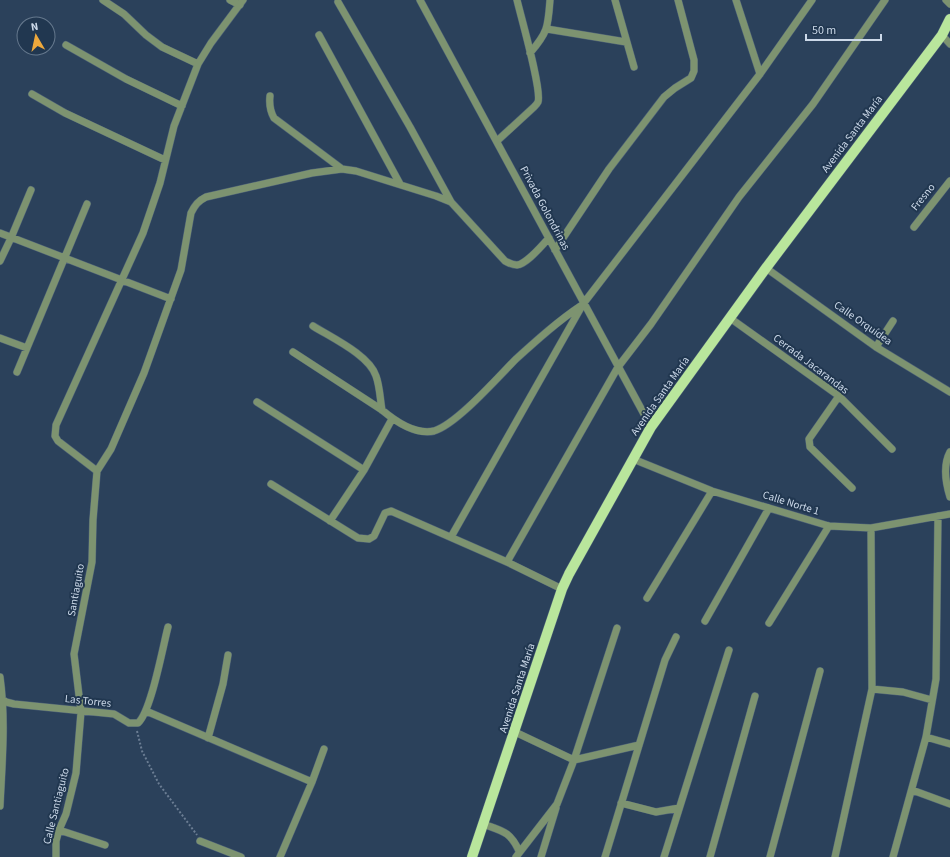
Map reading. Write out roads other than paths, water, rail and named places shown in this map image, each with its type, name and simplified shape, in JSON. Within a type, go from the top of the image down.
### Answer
[{"type":"main road","name":"Avenida Santa María","points":[[472,857],[562,589],[651,427],[766,268],[942,35],[950,20]]},
{"type":"street","points":[[103,0],[124,14],[146,35],[162,47],[198,64]]},
{"type":"street","points":[[230,0],[241,2],[211,43],[198,64],[174,126],[160,183],[145,226],[56,426],[55,436],[58,441],[96,471],[111,449],[144,373],[171,299],[181,270],[191,213],[199,200],[226,192],[312,173],[342,169],[356,171],[400,184],[451,202]]},
{"type":"street","name":"Privada Golondrinas","points":[[420,0],[497,141],[583,304],[651,427]]},
{"type":"street","points":[[497,141],[538,102],[538,91],[517,0]]},
{"type":"street","points":[[530,53],[540,42],[547,29],[550,0]]},
{"type":"street","points":[[615,0],[634,67]]},
{"type":"street","points":[[555,250],[609,169],[664,97],[691,78],[693,74],[694,60],[678,0]]},
{"type":"street","points":[[736,0],[760,74]]},
{"type":"street","points":[[451,537],[583,304],[760,74],[812,0]]},
{"type":"street","points":[[507,562],[618,367],[655,318],[739,197],[813,104],[885,0]]},
{"type":"street","points":[[946,0],[950,4]]},
{"type":"street","points":[[338,2],[451,202],[505,261],[510,264],[519,264],[524,262],[549,238]]},
{"type":"street","points":[[547,29],[626,42]]},
{"type":"street","points":[[942,35],[950,44]]},
{"type":"street","points":[[319,36],[400,184]]},
{"type":"street","points":[[66,45],[126,79],[182,106]]},
{"type":"street","points":[[32,94],[65,113],[165,160]]},
{"type":"street","points":[[270,96],[269,104],[274,118],[342,169]]},
{"type":"street","name":"Fresno","points":[[914,227],[950,181]]},
{"type":"street","points":[[0,261],[30,190]]},
{"type":"street","points":[[17,372],[87,204]]},
{"type":"street","points":[[0,233],[64,259],[171,299]]},
{"type":"street","name":"Calle Orquídea","points":[[766,268],[876,347],[950,392]]},
{"type":"street","points":[[293,352],[382,410],[392,419],[419,431],[433,431],[446,425],[459,416],[552,327],[583,304]]},
{"type":"street","name":"Cerrada Jacarandas","points":[[730,318],[839,396],[892,449]]},
{"type":"street","points":[[876,347],[893,321]]},
{"type":"street","points":[[313,326],[362,357],[371,365],[376,376],[382,410]]},
{"type":"street","points":[[0,338],[27,348]]},
{"type":"street","points":[[839,396],[809,439],[808,443],[810,447],[852,488]]},
{"type":"street","points":[[257,402],[364,470]]},
{"type":"street","points":[[330,521],[364,470],[392,419]]},
{"type":"street","points":[[950,452],[947,462],[946,479],[950,497]]},
{"type":"street","name":"Calle Norte 1","points":[[633,459],[712,491],[829,526],[871,528],[950,514]]},
{"type":"street","name":"Santiaguito","points":[[81,712],[74,654],[92,562],[96,471]]},
{"type":"street","points":[[271,484],[358,538],[369,539],[374,536],[385,513],[391,511],[507,562],[562,589]]},
{"type":"street","points":[[647,598],[712,491]]},
{"type":"street","points":[[705,621],[769,508]]},
{"type":"street","points":[[893,857],[926,737],[936,679],[938,516]]},
{"type":"street","points":[[769,623],[829,526]]},
{"type":"street","points":[[835,857],[872,689],[871,528]]},
{"type":"street","points":[[168,627],[146,710],[312,782]]},
{"type":"street","points":[[541,857],[557,804],[574,760],[617,628]]},
{"type":"street","points":[[605,857],[666,660],[676,637]]},
{"type":"street","points":[[664,857],[729,650]]},
{"type":"street","points":[[208,738],[223,684],[228,655]]},
{"type":"street","points":[[770,857],[820,671]]},
{"type":"street","points":[[0,677],[3,751],[0,806]]},
{"type":"street","points":[[872,689],[903,692],[932,700]]},
{"type":"street","points":[[710,857],[755,696]]},
{"type":"street","name":"Las Torres","points":[[1,698],[14,704],[81,712],[114,714],[129,723],[135,724],[140,722],[146,710]]},
{"type":"street","name":"Calle Santiaguito","points":[[56,857],[56,841],[66,814],[76,773],[81,712]]},
{"type":"street","points":[[515,732],[574,760],[639,745]]},
{"type":"street","points":[[926,737],[950,744]]},
{"type":"street","points":[[280,857],[312,782],[324,749]]},
{"type":"street","points":[[912,790],[950,804]]},
{"type":"street","points":[[517,854],[557,804]]},
{"type":"street","points":[[621,804],[656,812],[679,808]]},
{"type":"street","points":[[483,824],[509,834],[515,841],[517,854]]},
{"type":"street","points":[[59,830],[104,845]]},
{"type":"street","points":[[200,840],[241,857]]}]
